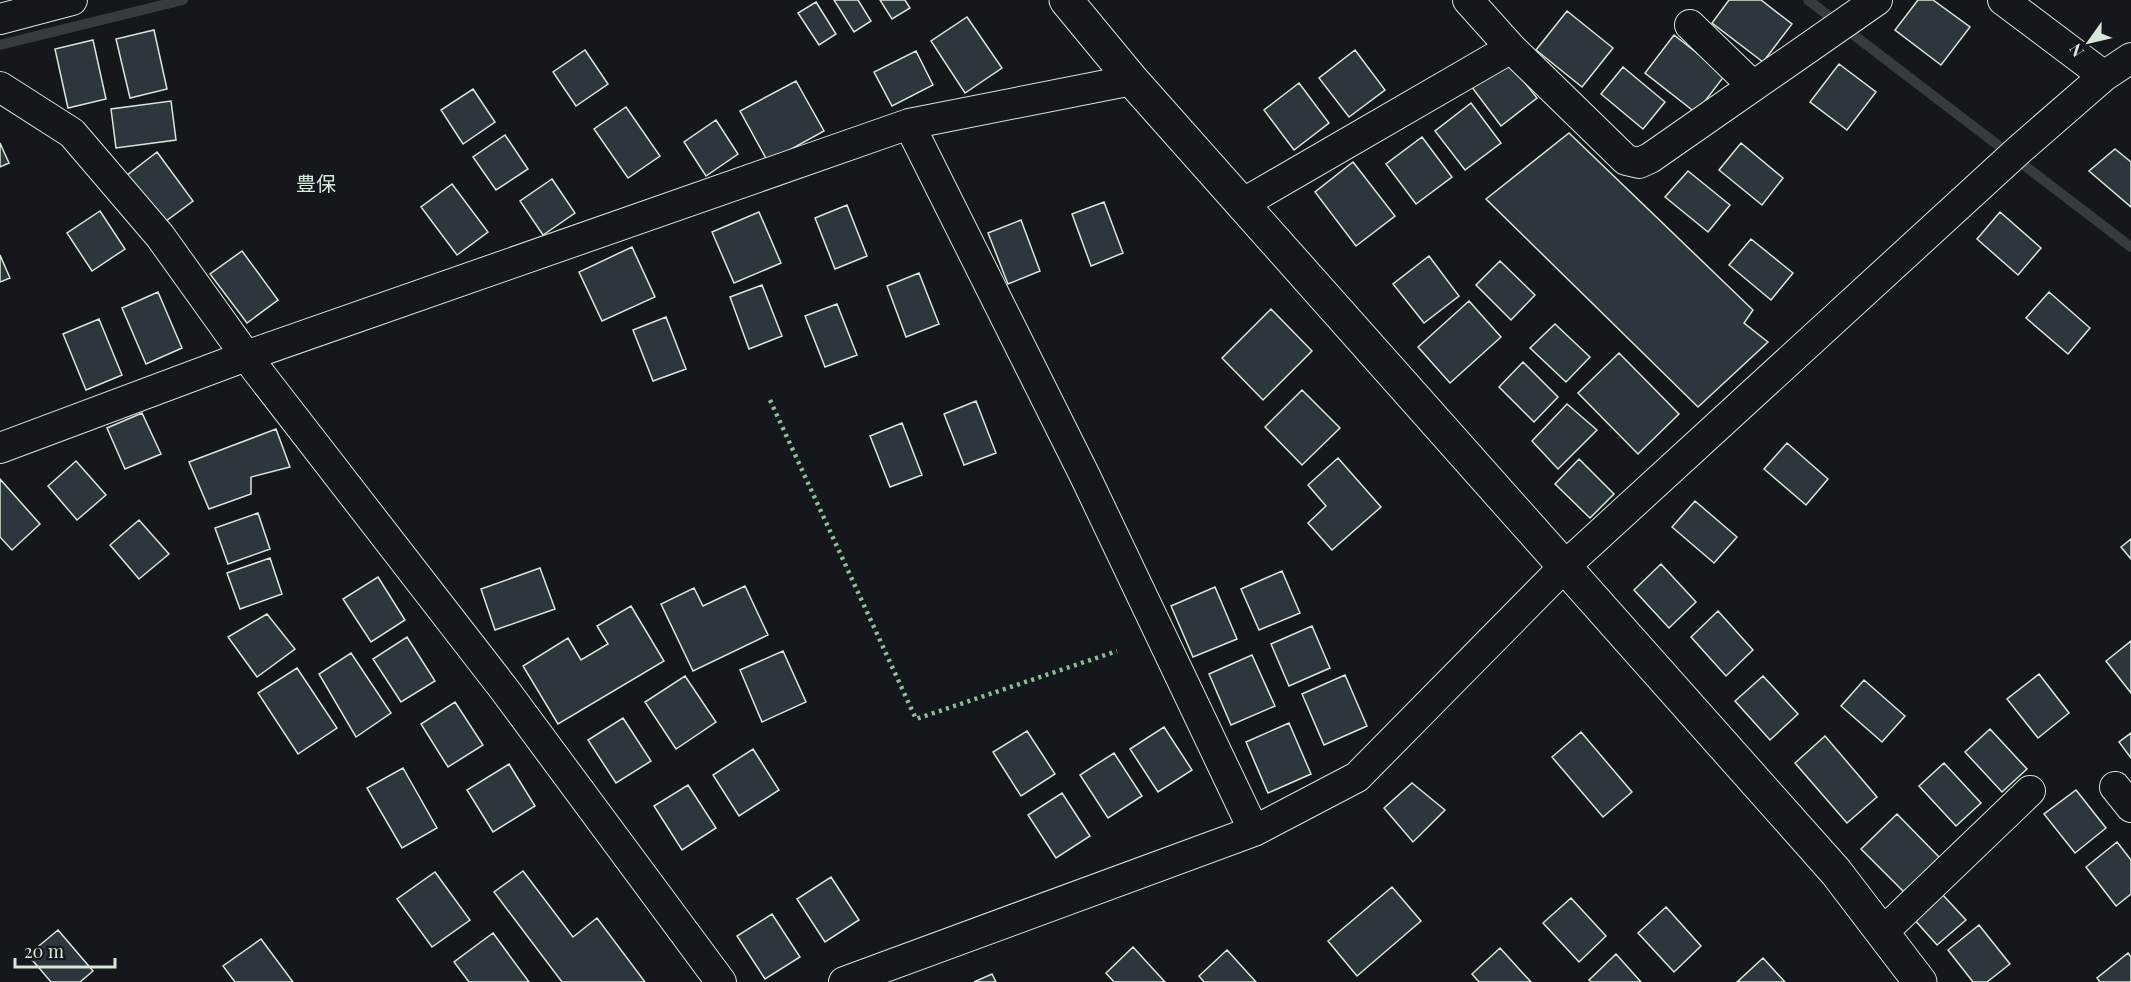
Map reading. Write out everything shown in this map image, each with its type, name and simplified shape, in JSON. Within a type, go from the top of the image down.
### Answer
[{"type":"street","points":[[0,19],[72,0]]},
{"type":"street","points":[[1066,0],[1132,80],[1836,872],[1920,982]]},
{"type":"street","points":[[1468,0],[1511,48],[1626,160],[1639,163],[1650,158],[1865,8]]},
{"type":"street","points":[[2003,0],[2104,76]]},
{"type":"street","points":[[1690,25],[1752,85]]},
{"type":"street","points":[[1242,204],[1511,48]]},
{"type":"street","points":[[844,982],[1254,831],[1357,777],[1564,567],[1994,172],[2104,76],[2131,58]]},
{"type":"street","points":[[0,448],[246,356],[909,124],[1132,80]]},
{"type":"street","points":[[0,87],[72,133],[160,237],[246,356],[504,689],[720,982]]},
{"type":"street","points":[[909,124],[1090,486],[1254,831]]},
{"type":"street","points":[[1882,933],[2030,791]]},
{"type":"building","points":[[834,0],[858,0],[871,21],[854,32]]},
{"type":"building","points":[[880,0],[905,0],[910,8],[892,19]]},
{"type":"building","points":[[1729,0],[1761,0],[1792,24],[1763,62],[1712,23]]},
{"type":"building","points":[[1918,0],[1933,0],[1970,27],[1941,65],[1895,30]]},
{"type":"building","points":[[816,2],[836,34],[819,45],[798,13]]},
{"type":"building","points":[[1567,11],[1613,48],[1582,87],[1536,50]]},
{"type":"building","points":[[967,17],[1002,68],[965,93],[931,41]]},
{"type":"building","points":[[154,30],[167,89],[130,98],[116,39]]},
{"type":"building","points":[[1674,35],[1725,75],[1696,113],[1645,73]]},
{"type":"building","points":[[93,40],[106,99],[68,108],[55,49]]},
{"type":"building","points":[[585,50],[608,84],[576,106],[553,72]]},
{"type":"building","points":[[1355,50],[1385,90],[1349,117],[1319,78]]},
{"type":"building","points":[[916,51],[933,85],[892,106],[874,72]]},
{"type":"building","points":[[1506,59],[1537,98],[1501,126],[1471,86]]},
{"type":"building","points":[[1839,64],[1876,92],[1847,130],[1810,102]]},
{"type":"building","points":[[1623,67],[1665,102],[1643,129],[1601,94]]},
{"type":"building","points":[[796,81],[824,131],[768,162],[740,111]]},
{"type":"building","points":[[1299,83],[1329,123],[1294,150],[1264,110]]},
{"type":"building","points":[[473,89],[495,122],[463,144],[441,110]]},
{"type":"building","points":[[171,101],[176,140],[116,148],[111,109]]},
{"type":"building","points":[[1471,103],[1501,143],[1465,170],[1435,131]]},
{"type":"building","points":[[626,107],[660,156],[628,178],[594,129]]},
{"type":"building","points":[[716,120],[738,154],[706,176],[684,142]]},
{"type":"building","points":[[1569,133],[1753,310],[1744,323],[1768,342],[1698,407],[1486,199]]},
{"type":"building","points":[[505,135],[528,169],[496,190],[473,157]]},
{"type":"building","points":[[1422,137],[1452,177],[1416,204],[1386,164]]},
{"type":"building","points":[[0,143],[9,163],[0,167]]},
{"type":"building","points":[[1741,143],[1783,178],[1762,205],[1719,170]]},
{"type":"building","points":[[2115,149],[2131,162],[2131,207],[2089,171]]},
{"type":"building","points":[[157,152],[193,201],[162,224],[126,176]]},
{"type":"building","points":[[1353,162],[1395,216],[1356,246],[1315,192]]},
{"type":"building","points":[[1688,171],[1730,205],[1708,232],[1665,197]]},
{"type":"building","points":[[552,179],[575,213],[543,235],[520,201]]},
{"type":"building","points":[[452,184],[488,232],[457,255],[421,207]]},
{"type":"building","points":[[1104,202],[1123,253],[1091,266],[1072,214]]},
{"type":"building","points":[[847,205],[867,256],[835,269],[815,218]]},
{"type":"building","points":[[100,211],[125,249],[92,271],[67,233]]},
{"type":"building","points":[[759,212],[781,263],[734,283],[712,232]]},
{"type":"building","points":[[2000,212],[2041,248],[2018,275],[1977,239]]},
{"type":"building","points":[[1021,220],[1040,271],[1008,284],[988,233]]},
{"type":"building","points":[[1751,239],[1793,273],[1771,300],[1729,265]]},
{"type":"building","points":[[632,247],[655,297],[602,321],[579,272]]},
{"type":"building","points":[[242,251],[278,300],[247,323],[210,274]]},
{"type":"building","points":[[0,255],[10,278],[0,282]]},
{"type":"building","points":[[1429,256],[1459,296],[1424,323],[1393,284]]},
{"type":"building","points":[[1500,261],[1535,295],[1511,320],[1476,285]]},
{"type":"building","points":[[919,273],[939,324],[906,337],[887,286]]},
{"type":"building","points":[[762,285],[782,336],[749,349],[730,297]]},
{"type":"building","points":[[158,292],[182,348],[146,364],[122,308]]},
{"type":"building","points":[[2049,292],[2090,328],[2068,354],[2026,318]]},
{"type":"building","points":[[1469,301],[1501,337],[1450,383],[1418,347]]},
{"type":"building","points":[[837,304],[857,355],[825,367],[805,316]]},
{"type":"building","points":[[1271,309],[1312,351],[1263,400],[1222,358]]},
{"type":"building","points":[[666,317],[686,369],[653,381],[633,330]]},
{"type":"building","points":[[99,319],[122,375],[86,390],[63,334]]},
{"type":"building","points":[[1555,324],[1590,357],[1566,382],[1530,348]]},
{"type":"building","points":[[1619,353],[1679,414],[1638,454],[1578,393]]},
{"type":"building","points":[[1523,362],[1558,397],[1534,422],[1499,387]]},
{"type":"building","points":[[1302,390],[1340,428],[1302,465],[1265,427]]},
{"type":"building","points":[[976,401],[996,453],[964,465],[944,414]]},
{"type":"building","points":[[1567,404],[1597,430],[1558,469],[1532,441]]},
{"type":"building","points":[[142,413],[161,454],[125,469],[107,428]]},
{"type":"building","points":[[902,423],[922,475],[890,487],[870,436]]},
{"type":"building","points":[[276,429],[290,467],[251,477],[251,494],[209,509],[189,462]]},
{"type":"building","points":[[1787,443],[1828,479],[1806,505],[1764,469]]},
{"type":"building","points":[[1338,458],[1381,507],[1332,550],[1308,523],[1326,506],[1308,485]]},
{"type":"building","points":[[1579,459],[1614,494],[1590,518],[1555,484]]},
{"type":"building","points":[[76,461],[106,495],[77,520],[48,486]]},
{"type":"building","points":[[0,479],[40,524],[12,550],[0,537]]},
{"type":"building","points":[[1695,501],[1737,537],[1714,563],[1672,527]]},
{"type":"building","points":[[258,513],[270,549],[228,564],[215,528]]},
{"type":"building","points":[[139,520],[169,554],[139,579],[110,545]]},
{"type":"building","points":[[2131,539],[2131,559],[2121,547]]},
{"type":"building","points":[[270,558],[282,594],[240,609],[227,573]]},
{"type":"building","points":[[1661,564],[1696,602],[1669,628],[1634,590]]},
{"type":"building","points":[[540,568],[555,609],[495,630],[481,589]]},
{"type":"building","points":[[1282,571],[1300,613],[1259,630],[1241,589]]},
{"type":"building","points":[[378,577],[405,620],[371,642],[343,599]]},
{"type":"building","points":[[745,586],[768,635],[693,671],[661,604],[694,588],[703,606]]},
{"type":"building","points":[[1215,587],[1237,639],[1193,657],[1171,606]]},
{"type":"building","points":[[631,606],[664,661],[558,724],[523,666],[568,638],[581,660],[608,644],[597,626]]},
{"type":"building","points":[[1718,611],[1753,650],[1726,676],[1691,637]]},
{"type":"building","points":[[267,614],[295,649],[257,677],[228,637]]},
{"type":"building","points":[[1312,626],[1330,668],[1289,686],[1271,644]]},
{"type":"building","points":[[407,637],[435,681],[401,702],[373,659]]},
{"type":"building","points":[[2131,641],[2131,693],[2106,661]]},
{"type":"building","points":[[783,651],[806,702],[762,722],[740,670]]},
{"type":"building","points":[[351,653],[391,713],[356,737],[319,674]]},
{"type":"building","points":[[1252,655],[1275,706],[1231,725],[1209,674]]},
{"type":"building","points":[[297,668],[337,728],[298,754],[258,693]]},
{"type":"building","points":[[2039,674],[2069,713],[2038,738],[2007,699]]},
{"type":"building","points":[[1345,675],[1367,726],[1324,745],[1302,694]]},
{"type":"building","points":[[685,676],[716,722],[676,749],[645,702]]},
{"type":"building","points":[[1763,676],[1798,714],[1770,740],[1735,701]]},
{"type":"building","points":[[1864,680],[1905,716],[1882,742],[1841,706]]},
{"type":"building","points":[[455,702],[483,745],[448,767],[421,724]]},
{"type":"building","points":[[623,718],[651,761],[616,783],[588,740]]},
{"type":"building","points":[[1289,723],[1311,774],[1268,793],[1246,742]]},
{"type":"building","points":[[1164,727],[1192,770],[1158,792],[1130,749]]},
{"type":"building","points":[[1990,729],[2027,769],[2002,792],[1965,752]]},
{"type":"building","points":[[1027,731],[1055,774],[1021,796],[993,752]]},
{"type":"building","points":[[1581,732],[1632,792],[1603,817],[1552,757]]},
{"type":"building","points":[[2131,733],[2131,758],[2119,742]]},
{"type":"building","points":[[1825,736],[1877,797],[1847,823],[1795,763]]},
{"type":"building","points":[[753,749],[779,790],[739,816],[713,775]]},
{"type":"building","points":[[1114,753],[1142,796],[1108,818],[1080,775]]},
{"type":"building","points":[[1944,763],[1981,803],[1956,826],[1919,786]]},
{"type":"building","points":[[509,764],[535,806],[493,832],[467,790]]},
{"type":"building","points":[[403,768],[437,828],[402,848],[367,788]]},
{"type":"building","points":[[1412,783],[1445,810],[1413,842],[1384,808]]},
{"type":"building","points":[[688,785],[716,828],[682,850],[654,806]]},
{"type":"building","points":[[2076,790],[2106,828],[2075,853],[2044,814]]},
{"type":"building","points":[[1062,793],[1090,836],[1056,858],[1028,815]]},
{"type":"building","points":[[1897,814],[1940,858],[1905,893],[1861,849]]},
{"type":"building","points":[[2117,842],[2131,860],[2131,894],[2116,906],[2086,867]]},
{"type":"building","points":[[523,871],[573,937],[597,918],[645,982],[562,982],[494,892]]},
{"type":"building","points":[[435,872],[470,920],[432,947],[397,899]]},
{"type":"building","points":[[831,877],[859,920],[825,942],[797,899]]},
{"type":"building","points":[[1392,887],[1421,921],[1357,976],[1328,941]]},
{"type":"building","points":[[1941,893],[1966,920],[1937,945],[1913,918]]},
{"type":"building","points":[[1571,898],[1606,936],[1579,962],[1543,923]]},
{"type":"building","points":[[1666,907],[1701,946],[1674,972],[1638,933]]},
{"type":"building","points":[[772,914],[800,957],[765,979],[737,936]]},
{"type":"building","points":[[1979,925],[2010,964],[1987,982],[1973,982],[1948,950]]},
{"type":"building","points":[[58,930],[93,971],[80,982],[51,982],[28,955]]},
{"type":"building","points":[[493,933],[529,982],[469,982],[454,962]]},
{"type":"building","points":[[261,939],[293,982],[235,982],[223,966]]},
{"type":"building","points":[[1133,947],[1165,982],[1114,982],[1106,973]]},
{"type":"building","points":[[1500,948],[1531,982],[1479,982],[1472,974]]},
{"type":"building","points":[[1227,950],[1256,982],[1204,982],[1199,976]]},
{"type":"building","points":[[2128,953],[2131,957],[2131,982],[2100,982],[2097,978]]},
{"type":"building","points":[[1616,954],[1641,982],[1591,982],[1589,980]]},
{"type":"building","points":[[1763,958],[1785,982],[1737,982]]},
{"type":"building","points":[[992,974],[996,982],[974,982]]},
{"type":"waterway","points":[[0,45],[183,0]]},
{"type":"waterway","points":[[1808,0],[2131,247]]},
{"type":"hedge","points":[[770,400],[916,719],[1117,651]]},
{"type":"district","name":"豊保","points":[[316,182]]}]
